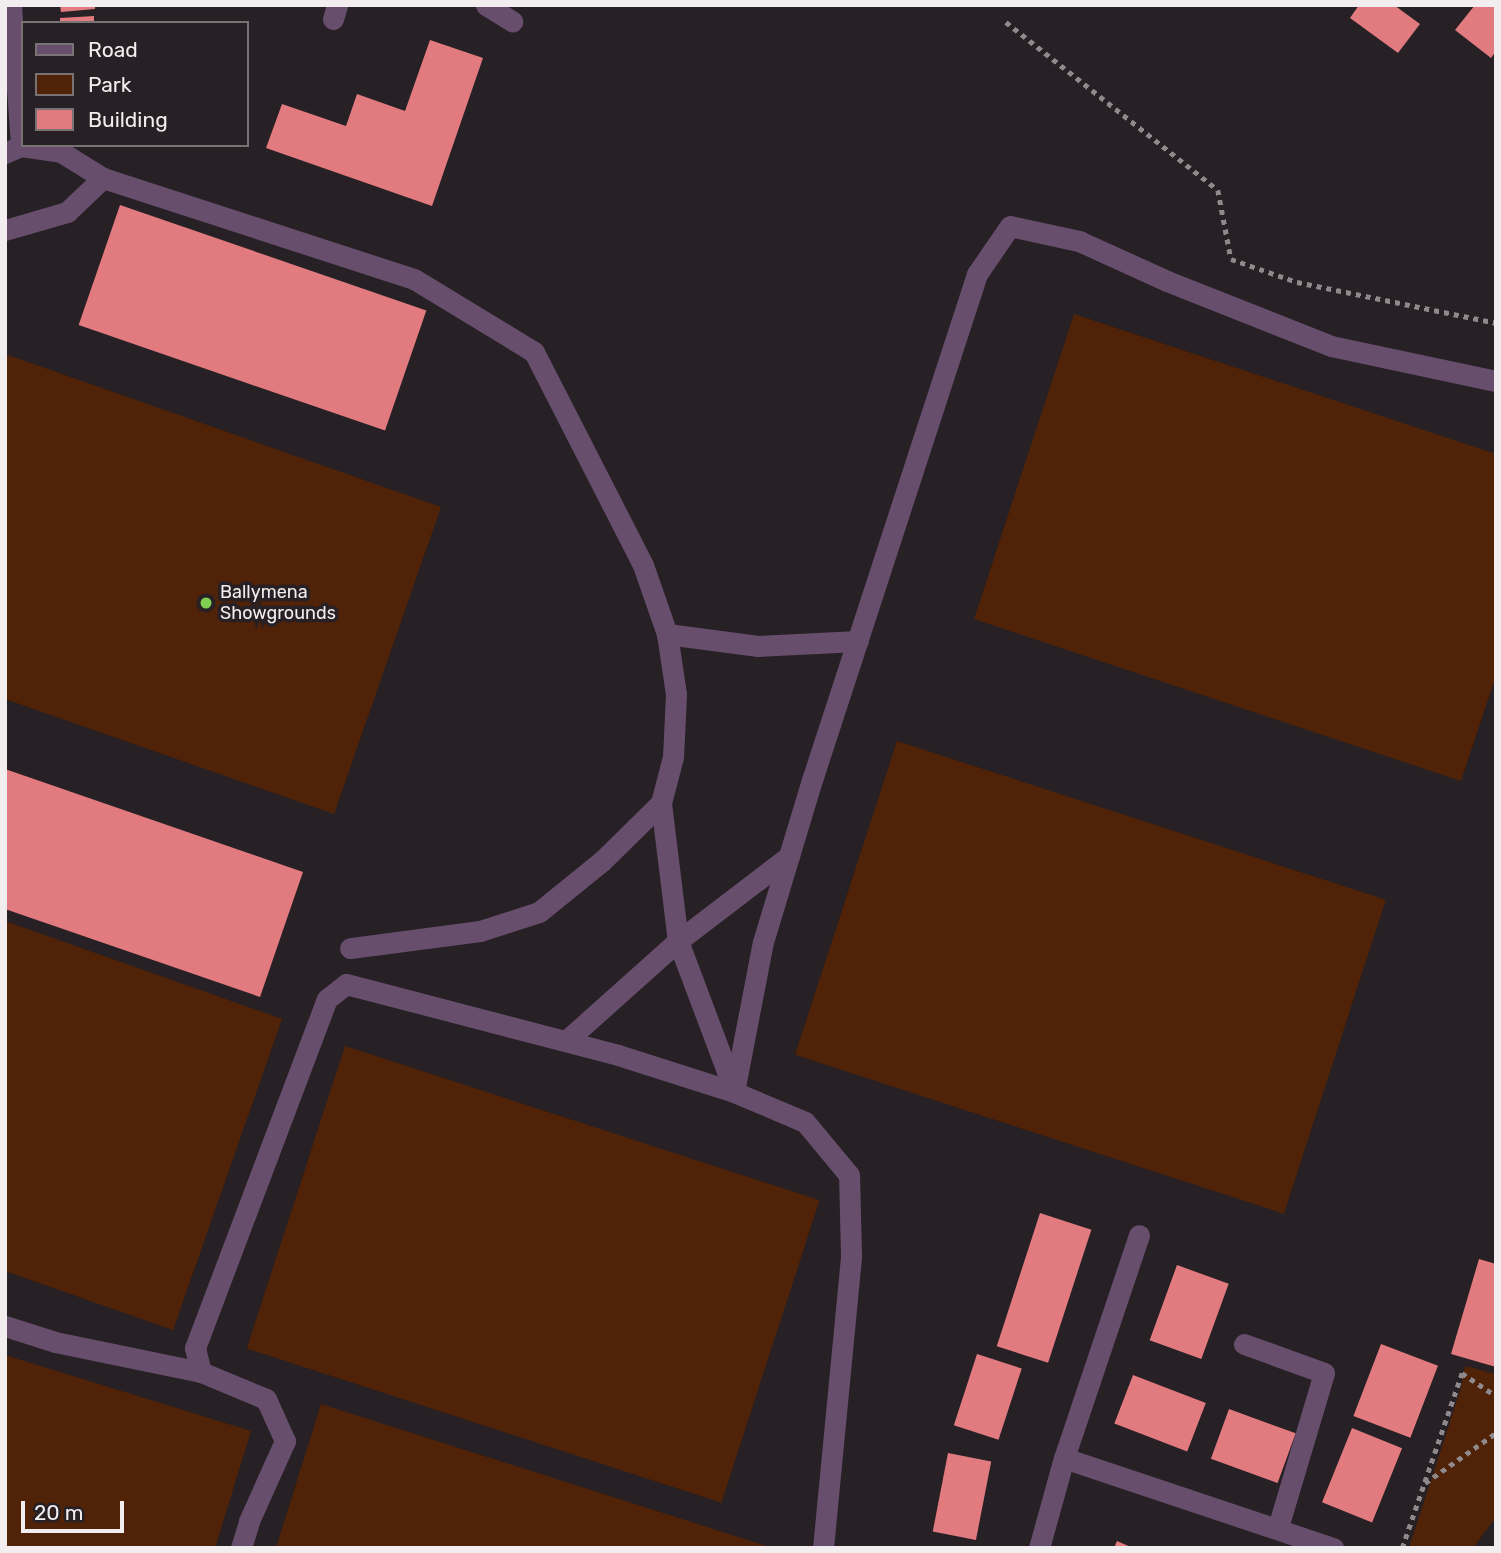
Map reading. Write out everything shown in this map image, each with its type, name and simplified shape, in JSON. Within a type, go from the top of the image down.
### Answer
[{"type":"street","points":[[11,5],[13,150],[61,152],[103,178],[414,279],[534,352],[643,565],[667,634],[676,694],[673,757],[661,803],[678,941],[734,1092]]},
{"type":"street","points":[[486,5],[512,21]]},
{"type":"street","points":[[5,230],[67,212],[103,178]]},
{"type":"street","points":[[734,1092],[764,942],[789,856],[977,274],[1010,226],[1079,241],[1167,281],[1331,346],[1496,381]]},
{"type":"street","points":[[667,634],[758,646],[858,641]]},
{"type":"street","points":[[349,948],[480,931],[539,912],[602,861],[661,803]]},
{"type":"street","points":[[566,1041],[678,941],[789,856]]},
{"type":"street","points":[[201,1372],[195,1348],[327,999],[346,984],[566,1041],[734,1092],[805,1122],[849,1175],[851,1255],[823,1548]]},
{"type":"street","points":[[1039,1548],[1064,1458],[1139,1235]]},
{"type":"street","points":[[5,1326],[55,1342],[201,1372],[266,1399],[285,1441],[249,1521],[241,1548]]},
{"type":"street","points":[[1244,1344],[1324,1373],[1278,1527]]},
{"type":"street","points":[[1064,1458],[1278,1527],[1333,1548]]},
{"type":"path","points":[[1006,22],[1218,190],[1231,259],[1297,282],[1496,323]]},
{"type":"path","points":[[1402,1548],[1462,1373],[1496,1396]]},
{"type":"path","points":[[1424,1483],[1496,1433]]},
{"type":"green space","points":[[1074,314],[1496,454],[1496,676],[1461,781],[974,619]]},
{"type":"green space","name":"Ballymena Showgrounds","points":[[5,354],[441,507],[334,814],[5,699]]},
{"type":"green space","points":[[897,741],[1386,900],[1284,1214],[795,1055]]},
{"type":"green space","points":[[5,921],[282,1019],[173,1330],[5,1271]]},
{"type":"green space","points":[[345,1046],[820,1200],[721,1503],[247,1348]]},
{"type":"green space","points":[[5,1355],[251,1431],[215,1548],[5,1548]]},
{"type":"green space","points":[[1465,1366],[1496,1374],[1496,1517],[1473,1548],[1409,1548],[1461,1388]]},
{"type":"green space","points":[[321,1404],[773,1548],[276,1548]]},
{"type":"building","points":[[60,5],[95,5],[95,9],[61,12]]},
{"type":"building","points":[[1359,5],[1394,5],[1420,24],[1398,53],[1350,18]]},
{"type":"building","points":[[1475,5],[1496,5],[1496,51],[1491,58],[1455,30]]},
{"type":"building","points":[[94,16],[94,21],[60,21],[60,18]]},
{"type":"building","points":[[430,40],[483,58],[432,206],[266,148],[282,104],[346,126],[357,94],[405,111]]},
{"type":"building","points":[[120,205],[426,310],[385,431],[79,325]]},
{"type":"building","points":[[5,769],[303,872],[260,997],[5,909]]},
{"type":"building","points":[[1040,1213],[1091,1230],[1048,1363],[997,1346]]},
{"type":"building","points":[[1479,1259],[1496,1264],[1496,1367],[1451,1354]]},
{"type":"building","points":[[1177,1265],[1229,1284],[1201,1359],[1150,1340]]},
{"type":"building","points":[[1381,1344],[1438,1366],[1410,1438],[1353,1416]]},
{"type":"building","points":[[977,1354],[1022,1369],[999,1440],[954,1425]]},
{"type":"building","points":[[1133,1375],[1206,1403],[1187,1451],[1114,1424]]},
{"type":"building","points":[[1229,1409],[1296,1433],[1278,1483],[1211,1459]]},
{"type":"building","points":[[1352,1428],[1402,1448],[1372,1522],[1322,1502]]},
{"type":"building","points":[[948,1453],[991,1461],[976,1540],[933,1532]]},
{"type":"building","points":[[1117,1541],[1133,1548],[1114,1548]]},
{"type":"place","name":"Ballymena Showgrounds","points":[[206,603]]}]
